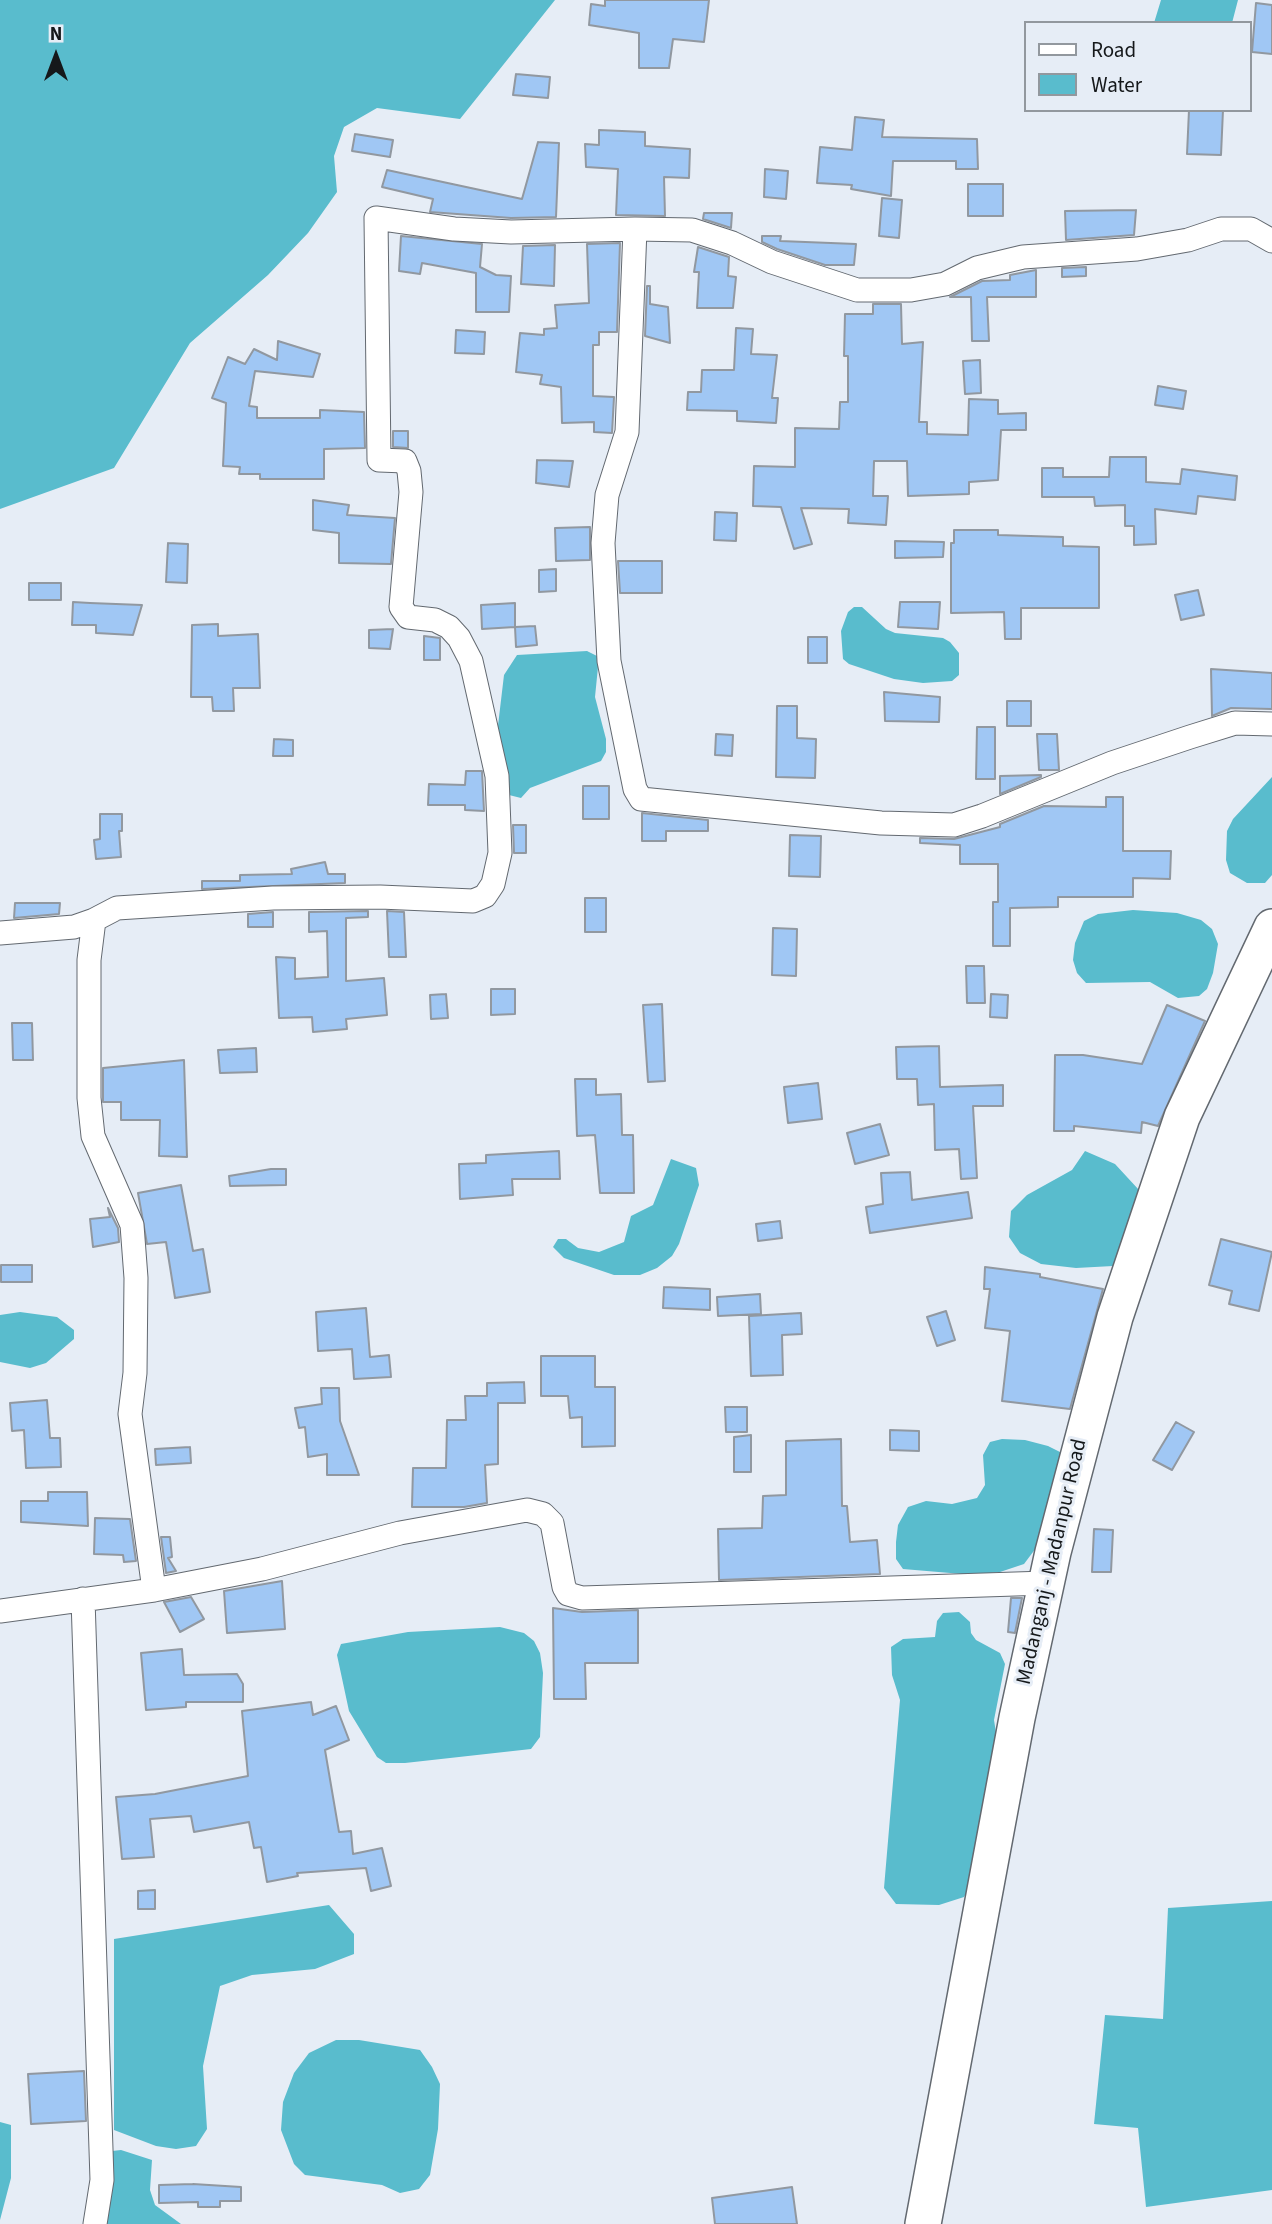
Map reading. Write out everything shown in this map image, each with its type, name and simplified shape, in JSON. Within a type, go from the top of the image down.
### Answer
[{"type":"main road","name":"Madanganj - Madanpur Road","points":[[923,2224],[1017,1718],[1046,1583],[1115,1317],[1182,1117],[1272,927]]},
{"type":"street","points":[[0,933],[74,927],[94,920],[102,913],[130,907],[272,898],[380,897],[473,901],[485,895],[493,884],[500,853],[498,787],[471,661],[460,638],[449,627],[435,620],[408,617],[401,607],[411,492],[405,461],[379,460],[376,218],[454,229],[511,232],[692,230],[732,243],[772,262],[857,290],[911,290],[945,284],[977,268],[1023,257],[1137,249],[1188,240],[1221,229],[1251,229],[1272,241]]},
{"type":"street","points":[[635,229],[627,432],[607,495],[603,587],[609,662],[623,740],[635,789],[641,799],[881,823],[954,825],[1112,763],[1234,723],[1272,724]]},
{"type":"street","points":[[94,920],[89,960],[89,1098],[93,1136],[132,1225],[136,1279],[135,1373],[131,1414],[153,1590]]},
{"type":"street","points":[[0,1611],[153,1590],[262,1569],[400,1533],[527,1510],[543,1514],[552,1523],[564,1587],[568,1594],[582,1598],[1046,1583]]},
{"type":"street","points":[[83,1599],[102,2180],[95,2224]]},
{"type":"water","points":[[0,0],[555,0],[460,119],[377,108],[344,127],[334,156],[337,192],[308,233],[268,275],[190,343],[114,468],[0,509]]},
{"type":"water","points":[[1161,0],[1238,0],[1233,21],[1155,21]]},
{"type":"water","points":[[854,607],[862,607],[886,629],[895,633],[943,638],[950,642],[959,653],[959,675],[952,681],[923,683],[894,679],[849,664],[843,659],[841,631],[848,612]]},
{"type":"water","points":[[587,651],[599,657],[595,697],[606,739],[606,752],[601,761],[530,788],[521,798],[509,795],[497,734],[504,675],[517,655]]},
{"type":"water","points":[[1272,777],[1272,875],[1265,883],[1247,883],[1230,873],[1226,860],[1227,831],[1233,819]]},
{"type":"water","points":[[1133,910],[1177,913],[1201,920],[1212,929],[1218,944],[1213,973],[1207,989],[1199,996],[1178,998],[1150,982],[1086,983],[1077,973],[1073,960],[1075,943],[1084,921],[1098,914]]},
{"type":"water","points":[[1085,1151],[1115,1164],[1139,1190],[1134,1247],[1113,1266],[1076,1268],[1041,1264],[1020,1253],[1009,1237],[1011,1211],[1027,1195],[1072,1170]]},
{"type":"water","points":[[671,1159],[696,1168],[699,1185],[679,1244],[672,1256],[657,1268],[640,1275],[614,1275],[564,1258],[553,1247],[558,1239],[566,1239],[578,1248],[599,1252],[624,1242],[631,1216],[653,1205]]},
{"type":"water","points":[[20,1312],[57,1317],[74,1330],[74,1339],[46,1363],[30,1368],[0,1362],[0,1315]]},
{"type":"water","points":[[1002,1439],[1025,1440],[1048,1446],[1060,1452],[1065,1464],[1039,1544],[1024,1564],[1000,1572],[974,1575],[903,1569],[896,1559],[896,1542],[898,1525],[908,1507],[926,1501],[952,1504],[977,1498],[985,1485],[983,1455],[990,1442]]},
{"type":"water","points":[[959,1612],[970,1622],[971,1633],[976,1640],[1000,1653],[1005,1664],[994,1720],[997,1739],[975,1878],[964,1897],[939,1905],[896,1904],[884,1888],[900,1700],[892,1675],[891,1647],[903,1639],[935,1637],[937,1621],[943,1613]]},
{"type":"water","points":[[500,1627],[524,1633],[534,1641],[540,1653],[543,1673],[540,1737],[531,1749],[405,1763],[386,1763],[377,1757],[349,1711],[337,1655],[341,1644],[408,1632]]},
{"type":"water","points":[[1272,1901],[1272,2190],[1146,2207],[1138,2128],[1094,2124],[1105,2015],[1163,2019],[1168,1908]]},
{"type":"water","points":[[329,1905],[354,1934],[354,1954],[315,1969],[252,1975],[220,1986],[203,2066],[207,2129],[196,2146],[176,2149],[156,2146],[114,2130],[114,1939]]},
{"type":"water","points":[[336,2040],[359,2040],[420,2050],[432,2067],[440,2084],[438,2129],[430,2175],[419,2189],[400,2193],[382,2185],[305,2175],[294,2164],[281,2130],[283,2102],[294,2073],[309,2053]]},
{"type":"water","points":[[0,2122],[11,2125],[11,2178],[0,2220]]},
{"type":"water","points":[[121,2150],[152,2160],[150,2190],[155,2205],[181,2224],[103,2224],[112,2151]]},
{"type":"building","points":[[605,0],[709,0],[704,42],[673,39],[669,68],[639,68],[639,33],[589,25],[591,4],[605,6]]},
{"type":"building","points":[[1256,3],[1272,5],[1272,54],[1252,52]]},
{"type":"building","points":[[516,74],[550,77],[548,98],[513,95]]},
{"type":"building","points":[[1189,112],[1223,112],[1221,155],[1187,154]]},
{"type":"building","points":[[855,117],[884,120],[882,137],[977,139],[978,169],[956,169],[956,161],[893,161],[891,196],[851,189],[852,185],[817,183],[820,147],[852,150]]},
{"type":"building","points":[[599,130],[645,132],[645,146],[690,149],[689,178],[664,177],[665,216],[616,215],[618,169],[586,167],[585,144],[599,145]]},
{"type":"building","points":[[355,134],[393,140],[390,157],[352,151]]},
{"type":"building","points":[[538,142],[559,143],[556,217],[511,218],[430,212],[433,199],[382,187],[387,170],[522,199]]},
{"type":"building","points":[[765,169],[788,171],[786,199],[764,197]]},
{"type":"building","points":[[968,184],[1003,184],[1003,216],[968,216]]},
{"type":"building","points":[[882,198],[902,200],[899,238],[879,236]]},
{"type":"building","points":[[1136,210],[1134,235],[1066,240],[1065,211]]},
{"type":"building","points":[[704,213],[732,213],[731,228],[703,219]]},
{"type":"building","points":[[401,236],[482,244],[480,267],[496,275],[511,276],[509,312],[476,312],[476,273],[422,263],[420,274],[399,271]]},
{"type":"building","points":[[762,236],[781,236],[780,241],[856,244],[854,265],[825,265],[777,249],[762,242]]},
{"type":"building","points":[[620,243],[617,332],[599,332],[599,345],[593,345],[593,396],[614,397],[612,433],[594,432],[594,422],[562,423],[561,387],[540,384],[542,375],[516,372],[520,333],[544,335],[544,329],[557,328],[555,305],[589,303],[587,244]]},
{"type":"building","points":[[555,245],[554,286],[521,284],[523,246]]},
{"type":"building","points":[[698,247],[729,257],[728,276],[736,277],[733,308],[697,308],[699,272],[694,272]]},
{"type":"building","points":[[1086,267],[1086,276],[1062,277],[1062,268]]},
{"type":"building","points":[[1036,270],[1036,297],[987,297],[989,341],[972,341],[971,297],[950,297],[982,281],[1010,280],[1010,275]]},
{"type":"building","points":[[647,286],[650,286],[650,304],[668,307],[670,343],[645,336]]},
{"type":"building","points":[[873,304],[901,304],[902,344],[923,342],[919,422],[927,422],[927,434],[968,435],[969,399],[998,400],[998,414],[1026,413],[1026,430],[1001,430],[998,480],[969,482],[969,494],[908,496],[907,461],[874,461],[873,496],[888,496],[886,525],[848,523],[849,509],[801,508],[812,544],[794,549],[781,507],[753,506],[754,466],[795,467],[795,428],[839,429],[840,402],[848,402],[848,356],[844,356],[845,314],[873,314]]},
{"type":"building","points":[[736,328],[753,329],[751,354],[777,355],[772,398],[778,398],[776,423],[737,421],[737,411],[687,410],[688,392],[701,392],[702,370],[734,370]]},
{"type":"building","points":[[456,330],[485,332],[484,354],[455,353]]},
{"type":"building","points":[[278,341],[320,354],[313,377],[255,371],[249,406],[257,407],[257,418],[320,418],[320,410],[364,412],[365,448],[324,449],[324,479],[260,479],[260,474],[239,474],[240,467],[223,466],[226,403],[212,398],[228,357],[245,364],[254,349],[277,360]]},
{"type":"building","points":[[980,360],[981,393],[965,394],[963,361]]},
{"type":"building","points":[[1158,386],[1186,391],[1183,409],[1155,405]]},
{"type":"building","points":[[393,431],[408,431],[408,448],[393,447]]},
{"type":"building","points":[[1110,457],[1146,457],[1146,482],[1180,484],[1182,469],[1237,476],[1235,500],[1198,496],[1196,514],[1155,509],[1156,544],[1134,545],[1134,526],[1125,526],[1125,505],[1095,506],[1094,497],[1042,497],[1042,468],[1063,468],[1063,477],[1109,477]]},
{"type":"building","points":[[537,460],[573,461],[569,487],[536,483]]},
{"type":"building","points":[[313,500],[349,505],[347,515],[395,518],[391,564],[339,563],[339,533],[313,530]]},
{"type":"building","points":[[715,512],[737,513],[736,541],[714,540]]},
{"type":"building","points":[[590,527],[590,560],[556,561],[555,528]]},
{"type":"building","points":[[954,530],[998,530],[998,535],[1063,537],[1063,546],[1099,547],[1099,608],[1021,608],[1021,639],[1005,639],[1004,612],[951,613],[951,543],[954,543]]},
{"type":"building","points":[[895,541],[944,542],[943,557],[895,558]]},
{"type":"building","points":[[168,543],[188,544],[187,583],[166,582]]},
{"type":"building","points":[[618,561],[662,561],[662,593],[620,593]]},
{"type":"building","points":[[556,569],[556,591],[539,592],[539,570]]},
{"type":"building","points":[[29,583],[61,583],[61,600],[29,600]]},
{"type":"building","points":[[1198,590],[1204,615],[1181,620],[1175,595]]},
{"type":"building","points":[[73,602],[142,605],[133,635],[96,633],[96,625],[72,625]]},
{"type":"building","points":[[900,602],[940,602],[938,629],[898,627]]},
{"type":"building","points":[[515,603],[515,627],[482,629],[481,605]]},
{"type":"building","points":[[218,624],[218,636],[258,634],[260,688],[233,688],[234,711],[213,711],[212,697],[191,697],[192,625]]},
{"type":"building","points":[[535,626],[537,645],[516,647],[515,627]]},
{"type":"building","points":[[393,629],[390,649],[369,648],[369,630]]},
{"type":"building","points":[[424,636],[440,638],[440,660],[424,660]]},
{"type":"building","points":[[808,637],[827,637],[827,663],[808,663]]},
{"type":"building","points":[[1211,669],[1272,673],[1272,709],[1231,708],[1212,716]]},
{"type":"building","points":[[884,692],[940,697],[939,722],[885,721]]},
{"type":"building","points":[[1007,701],[1031,701],[1031,726],[1007,726]]},
{"type":"building","points":[[777,706],[797,706],[797,738],[816,739],[815,778],[776,777]]},
{"type":"building","points":[[977,727],[995,727],[995,779],[976,779]]},
{"type":"building","points":[[716,734],[733,735],[732,756],[715,755]]},
{"type":"building","points":[[1037,734],[1057,734],[1059,770],[1039,770]]},
{"type":"building","points":[[274,739],[293,740],[293,756],[273,756]]},
{"type":"building","points":[[466,771],[482,771],[484,811],[465,810],[465,805],[428,805],[429,784],[465,785]]},
{"type":"building","points":[[1000,776],[1041,777],[1000,794]]},
{"type":"building","points":[[583,786],[609,786],[609,819],[583,819]]},
{"type":"building","points":[[1106,797],[1123,797],[1123,851],[1171,851],[1170,879],[1133,878],[1133,897],[1058,897],[1058,907],[1010,908],[1010,946],[993,946],[993,902],[998,902],[998,864],[960,864],[960,845],[920,843],[920,838],[954,839],[1000,827],[1000,824],[1044,806],[1106,807]]},
{"type":"building","points":[[642,813],[708,820],[708,831],[666,831],[666,841],[642,841]]},
{"type":"building","points":[[100,814],[122,814],[122,831],[119,831],[121,857],[96,859],[94,840],[100,839]]},
{"type":"building","points":[[513,825],[526,825],[526,853],[514,853]]},
{"type":"building","points":[[790,835],[821,836],[820,877],[789,876]]},
{"type":"building","points":[[325,862],[328,874],[345,874],[345,883],[202,889],[202,881],[240,881],[240,875],[292,874],[291,869]]},
{"type":"building","points":[[585,898],[606,898],[606,932],[585,932]]},
{"type":"building","points":[[15,903],[60,903],[59,914],[14,918]]},
{"type":"building","points":[[368,911],[368,917],[346,918],[346,981],[384,978],[387,1015],[346,1019],[347,1029],[313,1032],[312,1017],[279,1018],[276,957],[295,958],[295,979],[328,977],[327,931],[309,932],[309,912]]},
{"type":"building","points":[[387,911],[404,912],[406,957],[389,957]]},
{"type":"building","points":[[273,912],[273,927],[248,927],[248,914]]},
{"type":"building","points":[[773,928],[797,929],[796,976],[772,975]]},
{"type":"building","points":[[966,966],[984,966],[985,1003],[967,1003]]},
{"type":"building","points":[[491,989],[515,989],[515,1014],[491,1015]]},
{"type":"building","points":[[446,994],[448,1018],[431,1019],[430,995]]},
{"type":"building","points":[[991,994],[1008,995],[1007,1018],[990,1017]]},
{"type":"building","points":[[662,1004],[665,1081],[648,1082],[643,1005]]},
{"type":"building","points":[[1167,1005],[1205,1021],[1158,1126],[1142,1122],[1141,1133],[1074,1126],[1074,1131],[1054,1131],[1055,1055],[1083,1055],[1142,1064]]},
{"type":"building","points":[[12,1023],[32,1023],[33,1060],[13,1060]]},
{"type":"building","points":[[939,1046],[940,1087],[1003,1085],[1003,1106],[973,1106],[977,1178],[961,1179],[959,1149],[935,1150],[934,1104],[918,1105],[917,1079],[897,1079],[896,1047]]},
{"type":"building","points":[[256,1048],[257,1072],[220,1073],[218,1050]]},
{"type":"building","points":[[184,1060],[187,1157],[159,1156],[160,1120],[121,1120],[121,1102],[103,1102],[103,1068]]},
{"type":"building","points":[[575,1079],[596,1079],[596,1095],[621,1094],[622,1135],[633,1135],[634,1193],[600,1193],[595,1135],[577,1136]]},
{"type":"building","points":[[818,1083],[822,1119],[788,1123],[784,1087]]},
{"type":"building","points":[[880,1124],[889,1155],[855,1164],[847,1133]]},
{"type":"building","points":[[559,1151],[560,1179],[512,1179],[513,1195],[460,1199],[459,1164],[486,1163],[486,1155]]},
{"type":"building","points":[[286,1169],[286,1185],[230,1186],[229,1176]]},
{"type":"building","points":[[910,1172],[912,1200],[968,1192],[972,1218],[870,1233],[866,1207],[883,1204],[881,1173]]},
{"type":"building","points":[[181,1185],[193,1251],[203,1249],[210,1292],[175,1298],[166,1242],[147,1244],[138,1193]]},
{"type":"building","points":[[108,1208],[118,1228],[119,1242],[93,1247],[90,1219],[110,1217]]},
{"type":"building","points":[[780,1221],[782,1238],[758,1241],[756,1224]]},
{"type":"building","points":[[1221,1239],[1272,1252],[1259,1311],[1229,1304],[1232,1291],[1209,1285]]},
{"type":"building","points":[[1,1265],[32,1265],[32,1282],[1,1282]]},
{"type":"building","points":[[985,1267],[1040,1274],[1040,1277],[1103,1289],[1070,1409],[1002,1401],[1010,1331],[985,1328],[990,1289],[984,1289]]},
{"type":"building","points":[[664,1287],[710,1289],[710,1310],[663,1308]]},
{"type":"building","points":[[760,1294],[761,1314],[718,1316],[717,1297]]},
{"type":"building","points":[[366,1308],[370,1357],[389,1355],[391,1377],[354,1379],[352,1349],[318,1351],[316,1312]]},
{"type":"building","points":[[946,1311],[955,1340],[937,1346],[927,1317]]},
{"type":"building","points":[[801,1313],[802,1334],[782,1335],[783,1375],[751,1376],[749,1316]]},
{"type":"building","points":[[541,1356],[595,1356],[595,1387],[615,1387],[615,1446],[582,1447],[582,1417],[570,1418],[568,1396],[541,1396]]},
{"type":"building","points":[[524,1382],[525,1403],[498,1403],[498,1464],[485,1465],[487,1503],[464,1507],[412,1507],[413,1468],[446,1468],[447,1420],[466,1420],[465,1396],[487,1396],[487,1383]]},
{"type":"building","points":[[321,1388],[339,1388],[340,1421],[359,1475],[327,1475],[327,1454],[308,1457],[305,1427],[299,1428],[295,1408],[322,1404]]},
{"type":"building","points":[[47,1400],[50,1438],[60,1438],[61,1467],[26,1468],[24,1430],[12,1431],[10,1403]]},
{"type":"building","points":[[725,1407],[747,1407],[747,1432],[726,1432]]},
{"type":"building","points":[[1176,1422],[1194,1432],[1172,1470],[1153,1460]]},
{"type":"building","points":[[890,1430],[919,1431],[919,1451],[890,1450]]},
{"type":"building","points":[[751,1435],[751,1472],[734,1472],[734,1437]]},
{"type":"building","points":[[841,1439],[842,1506],[847,1506],[850,1542],[877,1540],[880,1574],[719,1580],[718,1529],[762,1528],[763,1496],[786,1495],[786,1441]]},
{"type":"building","points":[[190,1447],[191,1463],[156,1465],[155,1449]]},
{"type":"building","points":[[48,1492],[87,1492],[88,1526],[21,1522],[21,1501],[48,1501]]},
{"type":"building","points":[[95,1518],[130,1519],[136,1561],[124,1562],[123,1555],[94,1554]]},
{"type":"building","points":[[1094,1529],[1113,1530],[1111,1572],[1092,1572]]},
{"type":"building","points":[[161,1537],[170,1537],[172,1557],[168,1558],[176,1571],[166,1573]]},
{"type":"building","points":[[282,1581],[285,1629],[227,1633],[224,1591]]},
{"type":"building","points":[[191,1597],[204,1619],[180,1632],[164,1602]]},
{"type":"building","points":[[1011,1598],[1022,1598],[1015,1633],[1008,1632]]},
{"type":"building","points":[[553,1608],[582,1612],[638,1610],[638,1663],[585,1663],[586,1699],[554,1699]]},
{"type":"building","points":[[182,1649],[184,1675],[237,1674],[243,1684],[243,1702],[186,1702],[186,1707],[146,1710],[141,1653]]},
{"type":"building","points":[[311,1702],[313,1715],[336,1706],[349,1740],[325,1750],[339,1832],[351,1831],[353,1854],[382,1848],[391,1886],[371,1891],[366,1868],[297,1873],[298,1876],[267,1882],[261,1847],[254,1848],[249,1822],[194,1832],[191,1816],[150,1819],[154,1857],[122,1859],[116,1797],[155,1794],[248,1776],[242,1711]]},
{"type":"building","points":[[155,1890],[155,1909],[138,1909],[138,1891]]},
{"type":"building","points":[[84,2071],[86,2121],[31,2124],[28,2074]]},
{"type":"building","points":[[159,2185],[241,2187],[241,2201],[220,2201],[220,2207],[198,2207],[198,2202],[159,2203]]},
{"type":"building","points":[[792,2187],[797,2224],[715,2224],[712,2198]]}]
